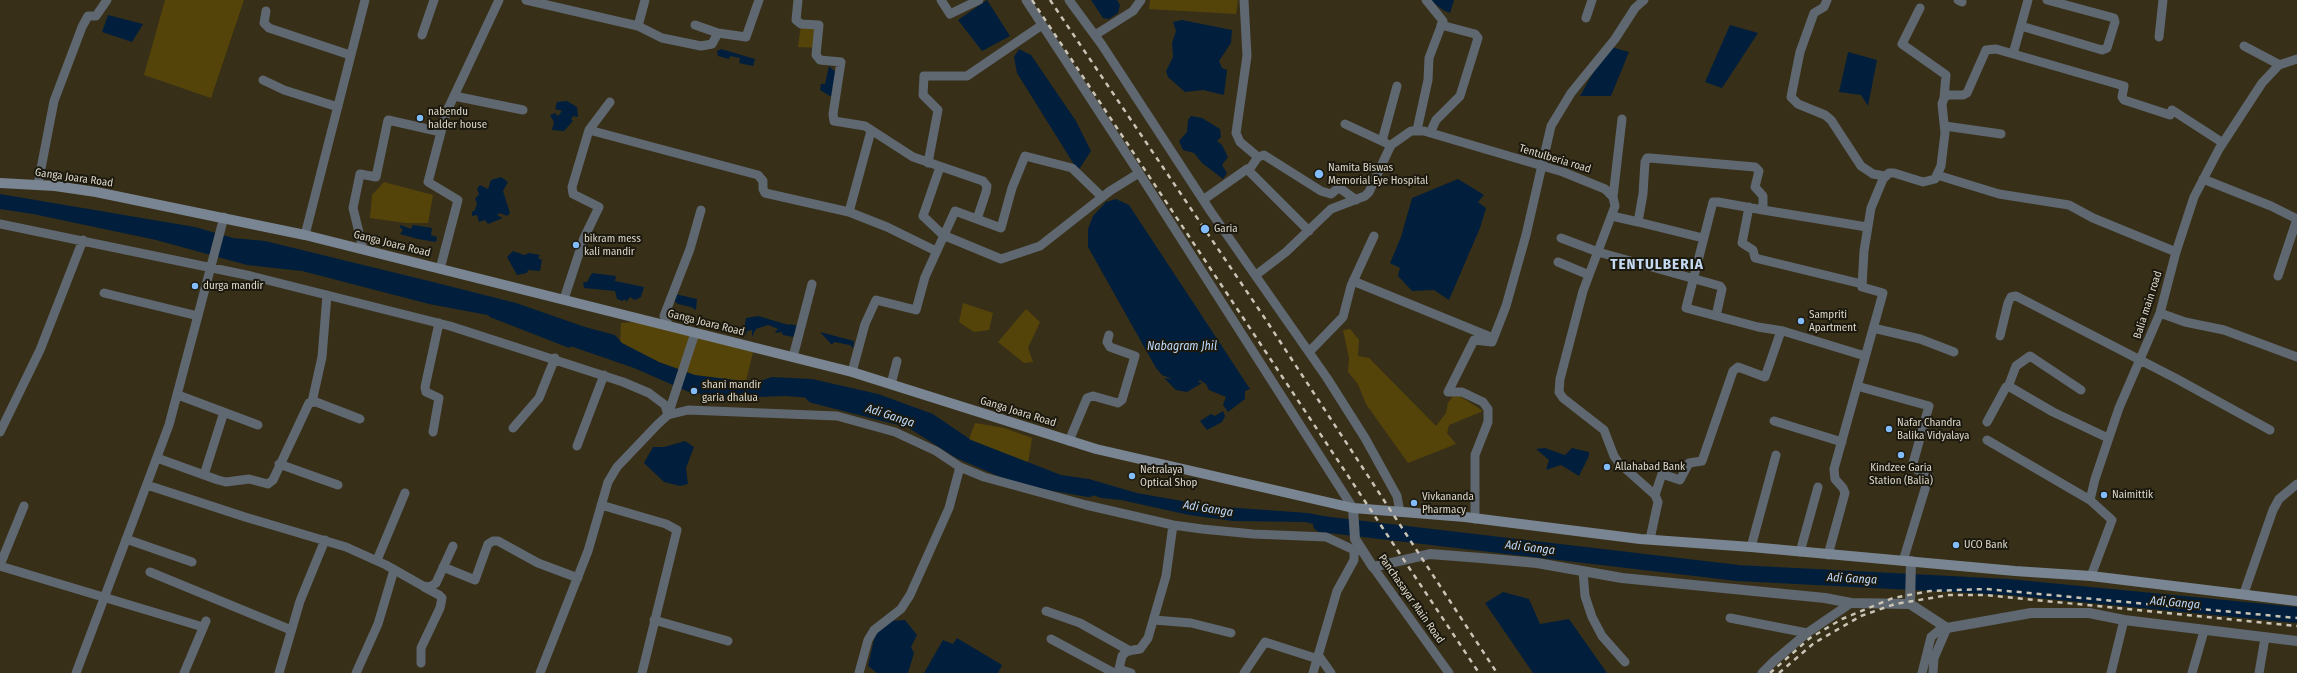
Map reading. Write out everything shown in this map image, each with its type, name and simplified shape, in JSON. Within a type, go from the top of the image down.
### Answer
[{"type":"main road","name":"Ganga Joara Road","points":[[0,183],[38,184],[96,192],[305,235],[852,372],[1096,449],[1353,508],[1475,518],[1650,539],[2015,571],[2092,576],[2244,593],[2297,601]]},
{"type":"street","points":[[38,184],[54,101],[79,34],[88,16],[96,16],[107,0]]},
{"type":"street","points":[[305,235],[365,0]]},
{"type":"street","points":[[422,35],[434,0]]},
{"type":"street","points":[[440,269],[458,200],[428,182],[454,96],[499,0]]},
{"type":"street","points":[[526,0],[638,26],[662,38],[701,46],[712,44],[718,33]]},
{"type":"street","points":[[638,26],[645,0]]},
{"type":"street","points":[[695,26],[718,33],[746,37],[759,0]]},
{"type":"street","points":[[798,0],[796,20],[801,24],[819,25],[816,55],[820,60],[841,62],[833,114],[834,121],[854,124],[871,131],[908,154],[928,163],[983,181],[986,186],[977,219]]},
{"type":"street","points":[[940,0],[950,14],[979,0]]},
{"type":"street","points":[[1026,0],[1139,173],[1353,508]]},
{"type":"street","points":[[1069,0],[1095,35],[1203,200],[1309,352],[1365,438],[1397,496],[1400,512]]},
{"type":"street","points":[[1095,35],[1133,11],[1141,0]]},
{"type":"street","points":[[1244,0],[1246,56],[1236,133],[1240,142],[1258,157],[1267,157],[1321,191],[1331,194],[1338,188],[1356,200]]},
{"type":"street","points":[[1256,275],[1286,252],[1331,209],[1356,200],[1369,192],[1391,145],[1404,135],[1417,130],[1428,80],[1429,58],[1441,25],[1440,17],[1426,0]]},
{"type":"street","points":[[1586,18],[1592,0]]},
{"type":"street","points":[[1475,518],[1475,455],[1488,422],[1488,409],[1483,402],[1462,392],[1448,392],[1474,340],[1492,342],[1506,306],[1518,264],[1551,126],[1559,111],[1641,0]]},
{"type":"street","points":[[1828,0],[1824,7],[1814,13],[1800,52],[1791,97],[1798,104],[1825,115],[1831,120],[1861,166],[1873,174],[1885,176],[1894,173],[1923,182],[1935,179],[1941,166],[1945,126],[1942,104],[1946,74],[1902,44],[1920,8]]},
{"type":"street","points":[[2012,54],[2028,0]]},
{"type":"street","points":[[2020,26],[2102,50],[2107,48],[2115,22],[2114,18],[2047,0]]},
{"type":"street","points":[[2159,37],[2163,0]]},
{"type":"street","points":[[266,11],[264,23],[268,28],[350,55]]},
{"type":"street","points":[[928,163],[938,110],[923,95],[924,76],[967,76],[1042,25]]},
{"type":"street","points":[[1430,133],[1436,120],[1460,96],[1478,38],[1475,34],[1441,25]]},
{"type":"street","points":[[2244,46],[2280,65]]},
{"type":"street","points":[[1944,98],[1948,95],[1962,95],[1967,93],[1986,50],[1996,49],[2124,86],[2122,97],[2124,100],[2170,115],[2172,110],[2223,143]]},
{"type":"street","name":"Balia main road","points":[[2090,500],[2108,438],[2127,388],[2141,362],[2160,313],[2176,252],[2190,209],[2203,179],[2223,143],[2262,83],[2280,65],[2297,59]]},
{"type":"street","points":[[263,80],[284,90],[338,107]]},
{"type":"street","points":[[1382,141],[1397,86]]},
{"type":"street","points":[[454,96],[523,110]]},
{"type":"street","points":[[564,299],[584,238],[599,207],[574,194],[572,187],[590,130],[610,102]]},
{"type":"street","points":[[1622,118],[1613,197],[1615,206],[1589,275],[1567,352],[1559,392],[1563,398],[1604,430],[1614,456],[1619,464],[1655,495],[1658,502],[1650,539]]},
{"type":"street","points":[[363,249],[353,208],[360,174],[376,177],[388,120],[442,132]]},
{"type":"street","points":[[1345,124],[1391,145]]},
{"type":"street","points":[[1945,126],[2000,134]]},
{"type":"street","points":[[590,130],[758,175],[764,181],[763,189],[765,193],[849,212],[887,227],[936,251]]},
{"type":"street","name":"Tentulberia road","points":[[1417,130],[1542,166],[1591,182],[1605,189],[1613,197]]},
{"type":"street","points":[[849,212],[871,131]]},
{"type":"street","points":[[852,372],[865,324],[876,300],[916,310],[925,277],[955,211],[1001,228],[1012,188],[1025,156],[1072,168],[1102,197]]},
{"type":"street","points":[[1249,170],[1258,157]]},
{"type":"street","points":[[1638,222],[1644,194],[1645,162],[1647,158],[1755,167],[1759,171],[1755,187],[1764,196],[1763,210]]},
{"type":"street","points":[[940,167],[922,216],[943,235],[1001,259],[1040,246],[1102,197],[1139,173]]},
{"type":"street","points":[[1203,200],[1245,169],[1249,170],[1309,231]]},
{"type":"street","points":[[1937,175],[1999,194],[2069,205],[2093,218],[2176,252]]},
{"type":"street","points":[[1862,284],[1867,227],[1871,208],[1885,176]]},
{"type":"street","points":[[2203,179],[2271,206],[2297,219],[2278,276]]},
{"type":"street","points":[[1865,356],[1781,331],[1758,327],[1686,308],[1712,202],[1867,227]]},
{"type":"street","points":[[1749,207],[1742,243],[1753,250],[1755,258],[1862,284],[1862,287],[1883,293],[1834,475],[1845,493],[1828,555]]},
{"type":"street","points":[[669,326],[664,316],[690,249],[701,210]]},
{"type":"street","points":[[1612,216],[1703,238]]},
{"type":"street","points":[[76,673],[157,458],[178,395],[224,218]]},
{"type":"street","points":[[0,224],[212,265],[439,323],[555,358],[649,393],[665,405],[668,415]]},
{"type":"street","points":[[1309,352],[1338,324],[1343,317],[1353,281],[1374,236]]},
{"type":"street","points":[[1561,238],[1598,252],[1721,287],[1716,316]]},
{"type":"street","points":[[0,432],[40,350],[83,240]]},
{"type":"street","points":[[1558,262],[1589,275]]},
{"type":"street","points":[[1353,281],[1493,338]]},
{"type":"street","points":[[793,357],[812,284]]},
{"type":"street","points":[[104,293],[198,316]]},
{"type":"street","points":[[157,458],[226,482],[243,479],[268,484],[273,480],[279,464],[306,408],[312,402],[322,358],[328,295]]},
{"type":"street","points":[[2000,336],[2008,302],[2011,297],[2016,296],[2141,362],[2177,379],[2270,430]]},
{"type":"street","points":[[2160,313],[2185,322],[2224,330],[2297,357]]},
{"type":"street","points":[[433,432],[439,398],[426,392],[425,387],[439,323]]},
{"type":"street","points":[[1873,328],[1920,339],[1954,352]]},
{"type":"street","points":[[1655,495],[1662,474],[1680,480],[1689,463],[1702,461],[1733,371],[1738,367],[1765,377],[1781,331]]},
{"type":"street","points":[[540,673],[578,578],[596,526],[608,482],[617,467],[668,415],[695,333]]},
{"type":"street","points":[[1069,441],[1087,398],[1093,396],[1118,403],[1122,400],[1135,356],[1110,347],[1107,342],[1109,335]]},
{"type":"street","points":[[1987,422],[2008,387],[2016,366],[2030,356],[2082,390]]},
{"type":"street","points":[[513,428],[539,398],[555,358]]},
{"type":"street","points":[[891,384],[897,361]]},
{"type":"street","points":[[576,446],[604,375]]},
{"type":"street","points":[[1857,386],[1929,406],[1912,467],[1929,476],[1907,561],[1910,604]]},
{"type":"street","points":[[2008,387],[2053,412],[2108,438]]},
{"type":"street","points":[[178,395],[258,425]]},
{"type":"street","points":[[312,402],[360,419]]},
{"type":"street","points":[[668,415],[688,410],[706,409],[837,416],[895,432],[936,451],[960,467],[984,477],[1086,505],[1172,524],[1253,534],[1326,537],[1358,550],[1337,592],[1318,658],[1312,673]]},
{"type":"street","points":[[204,475],[224,412]]},
{"type":"street","points":[[1774,421],[1842,442]]},
{"type":"street","points":[[1986,440],[2090,500],[2112,520],[2092,576]]},
{"type":"street","points":[[1751,547],[1776,455]]},
{"type":"street","points":[[279,464],[338,485]]},
{"type":"street","points":[[859,673],[868,640],[874,630],[901,609],[910,595],[949,508],[960,467]]},
{"type":"street","points":[[2244,593],[2273,510],[2279,499],[2297,484]]},
{"type":"street","points":[[147,485],[246,518],[325,540],[377,560],[439,594],[442,598],[440,608],[421,648],[421,663]]},
{"type":"street","points":[[1800,552],[1818,487]]},
{"type":"street","points":[[377,560],[405,493]]},
{"type":"street","points":[[601,505],[666,524],[677,530],[642,673]]},
{"type":"street","points":[[24,506],[0,565],[104,598],[204,624],[184,673]]},
{"type":"street","name":"Panchasayar Main Road","points":[[1353,508],[1355,539],[1358,550],[1373,567],[1449,673]]},
{"type":"street","points":[[1117,672],[1122,656],[1130,651],[1144,646],[1154,620],[1166,576],[1172,524]]},
{"type":"street","points":[[126,539],[192,562]]},
{"type":"street","points":[[279,673],[291,630],[325,540]]},
{"type":"street","points":[[444,567],[476,580],[488,544],[493,541],[498,541],[538,563],[578,578]]},
{"type":"street","points":[[423,586],[430,587],[436,583],[453,546]]},
{"type":"street","points":[[1373,567],[1430,554],[1537,563],[1630,579],[1825,598],[1851,603],[1910,604],[1945,627]]},
{"type":"street","points":[[356,673],[378,624],[394,570]]},
{"type":"street","points":[[1583,571],[1585,596],[1592,617],[1602,636],[1625,662]]},
{"type":"street","points":[[150,572],[291,630]]},
{"type":"street","points":[[1762,673],[1774,660],[1807,633],[1851,603]]},
{"type":"street","points":[[1046,611],[1080,623],[1130,651]]},
{"type":"street","points":[[1922,673],[1932,638],[1945,627],[2031,613],[2089,613],[2124,620],[2204,631],[2297,641]]},
{"type":"street","points":[[1730,618],[1807,633]]},
{"type":"street","points":[[654,620],[728,641]]},
{"type":"street","points":[[1154,620],[1192,623],[1232,633]]},
{"type":"street","points":[[2111,673],[2124,620]]},
{"type":"street","points":[[1933,673],[1934,658],[1945,627]]},
{"type":"street","points":[[2192,673],[2204,631]]},
{"type":"street","points":[[2259,673],[2265,638]]},
{"type":"street","points":[[1051,639],[1117,672],[1131,673]]},
{"type":"street","points":[[1244,673],[1265,642],[1318,658],[1331,673]]},
{"type":"shaded area","points":[[165,0],[244,0],[211,98],[144,75]]},
{"type":"shaded area","points":[[1150,0],[1238,0],[1236,14],[1149,9]]},
{"type":"shaded area","points":[[801,25],[818,26],[818,48],[798,47]]},
{"type":"shaded area","points":[[384,182],[433,195],[428,223],[406,223],[370,218],[372,195]]},
{"type":"shaded area","points":[[963,303],[993,313],[989,330],[974,332],[959,322]]},
{"type":"shaded area","points":[[1026,309],[1040,322],[1028,348],[1033,362],[1024,363],[998,342]]},
{"type":"shaded area","points":[[635,322],[753,352],[745,385],[708,386],[620,348],[621,323]]},
{"type":"shaded area","points":[[1350,329],[1359,340],[1358,356],[1369,358],[1436,426],[1446,413],[1448,403],[1455,393],[1483,411],[1449,425],[1447,433],[1456,444],[1408,463],[1366,404],[1358,384],[1348,372],[1349,358],[1343,330]]},
{"type":"shaded area","points":[[975,423],[1004,428],[1032,438],[1028,463],[968,442]]},
{"type":"water","points":[[987,0],[1010,36],[982,51],[958,20]]},
{"type":"water","points":[[1091,0],[1117,0],[1120,5],[1118,13],[1109,19],[1103,18]]},
{"type":"water","points":[[1430,0],[1454,0],[1450,13],[1443,10]]},
{"type":"water","points":[[108,15],[143,24],[132,42],[102,32]]},
{"type":"water","points":[[1182,20],[1232,30],[1231,43],[1219,61],[1222,68],[1227,70],[1224,95],[1203,90],[1185,92],[1168,77],[1166,71],[1173,57],[1172,43],[1176,31],[1173,22]]},
{"type":"water","points":[[1730,25],[1758,33],[1722,88],[1705,82]]},
{"type":"water","points":[[1608,46],[1629,52],[1611,96],[1580,96]]},
{"type":"water","points":[[721,49],[755,59],[753,66],[739,63],[740,58],[730,56],[729,59],[718,56],[717,51]]},
{"type":"water","points":[[1019,49],[1031,55],[1076,121],[1091,151],[1078,171],[1017,73],[1014,57]]},
{"type":"water","points":[[1848,52],[1877,60],[1868,106],[1861,95],[1839,92]]},
{"type":"water","points":[[829,66],[839,75],[834,95],[830,96],[820,90],[821,84],[825,84]]},
{"type":"water","points":[[567,101],[577,107],[578,117],[573,116],[571,120],[573,121],[564,131],[552,130],[554,122],[550,115],[555,113],[558,116],[562,111],[555,109],[557,102]]},
{"type":"water","points":[[1191,116],[1202,118],[1220,129],[1221,137],[1217,141],[1222,145],[1228,157],[1222,165],[1227,173],[1223,179],[1202,163],[1194,153],[1183,150],[1179,141],[1187,132],[1188,120]]},
{"type":"water","points":[[501,177],[508,182],[503,191],[510,213],[507,216],[500,213],[497,215],[503,218],[488,224],[485,220],[479,222],[477,215],[472,216],[472,212],[475,210],[477,203],[475,199],[479,194],[477,189],[480,185],[488,189],[491,180]]},
{"type":"water","points":[[1458,179],[1484,195],[1478,202],[1486,208],[1480,228],[1449,300],[1434,290],[1412,291],[1398,276],[1400,268],[1390,263],[1401,237],[1412,198]]},
{"type":"water","points":[[0,194],[195,227],[233,238],[265,241],[433,282],[516,303],[585,327],[615,335],[622,343],[659,362],[695,375],[743,381],[743,387],[772,377],[812,379],[878,394],[933,414],[971,440],[1061,475],[1089,479],[1137,493],[1210,506],[1308,513],[1339,519],[1347,532],[1305,522],[1233,521],[1189,515],[1121,500],[1101,498],[1058,482],[1010,471],[956,446],[905,419],[872,407],[837,400],[785,396],[757,397],[747,401],[689,392],[634,368],[573,347],[544,331],[509,319],[429,304],[302,271],[247,265],[156,240],[33,214],[0,209]]},
{"type":"water","name":"Nabagram Jhil","points":[[1116,199],[1129,205],[1250,389],[1245,391],[1245,399],[1228,412],[1223,405],[1226,397],[1209,390],[1206,384],[1200,380],[1198,382],[1202,383],[1187,392],[1176,390],[1164,378],[1172,379],[1162,375],[1156,368],[1088,247],[1088,229],[1093,216],[1106,202]]},
{"type":"water","points":[[400,225],[411,229],[413,225],[432,228],[431,235],[437,237],[436,242],[400,234],[403,230]]},
{"type":"water","points":[[513,251],[524,255],[529,253],[540,255],[538,258],[542,260],[540,271],[528,270],[527,273],[517,275],[507,257]]},
{"type":"water","points":[[592,273],[616,276],[615,281],[644,287],[641,297],[635,300],[630,297],[626,302],[625,299],[622,301],[617,299],[615,291],[584,288],[583,282],[587,282]]},
{"type":"water","points":[[675,294],[697,299],[696,310],[691,307],[678,304],[673,300]]},
{"type":"water","points":[[758,316],[789,325],[799,326],[793,337],[783,335],[781,332],[776,333],[775,332],[778,329],[768,325],[756,329],[752,337],[752,330],[747,331],[746,335],[744,329],[746,318]]},
{"type":"water","points":[[820,332],[854,341],[853,348],[850,345],[834,342],[832,345]]},
{"type":"water","points":[[1223,411],[1225,416],[1222,422],[1207,430],[1200,421],[1211,414],[1215,416]]},
{"type":"water","points":[[685,441],[694,447],[686,468],[688,484],[680,486],[664,482],[644,463],[653,447],[664,447]]},
{"type":"water","points":[[1545,448],[1565,455],[1572,448],[1589,452],[1589,456],[1579,476],[1561,465],[1546,470],[1549,460],[1536,449]]},
{"type":"water","points":[[1503,592],[1529,599],[1540,624],[1569,619],[1607,673],[1533,673],[1485,603]]},
{"type":"water","points":[[905,620],[917,635],[911,647],[914,653],[908,673],[877,673],[868,666],[875,635],[888,621]]},
{"type":"water","points":[[957,638],[1002,665],[998,673],[924,673],[943,640],[953,644]]},
{"type":"waterway","points":[[492,313],[569,343]]},
{"type":"waterway","name":"Adi Ganga","points":[[813,395],[911,420],[960,451],[1020,477],[1089,489]]},
{"type":"waterway","name":"Adi Ganga","points":[[1321,524],[1738,573],[2008,587],[2297,615]]},
{"type":"railway","points":[[1032,0],[1479,673]]},
{"type":"railway","points":[[1050,0],[1264,317],[1497,673]]},
{"type":"railway","points":[[1770,673],[1810,638],[1842,619],[1893,598],[1930,591],[1986,589],[2297,618]]},
{"type":"railway","points":[[1779,673],[1814,643],[1861,616],[1895,604],[1949,595],[1986,595],[2297,626]]},
{"type":"place","name":"nabendu halder house","points":[[420,118]]},
{"type":"place","name":"Namita Biswas Memorial Eye Hospital","points":[[1319,174]]},
{"type":"place","name":"Garia","points":[[1205,229]]},
{"type":"place","name":"bikram mess kali mandir","points":[[576,245]]},
{"type":"place","name":"durga mandir","points":[[195,286]]},
{"type":"place","name":"Sampriti Apartment","points":[[1801,321]]},
{"type":"place","name":"shani mandir garia dhalua","points":[[694,391]]},
{"type":"place","name":"Nafar Chandra Balika Vidyalaya","points":[[1889,429]]},
{"type":"place","name":"Kindzee Garia Station (Balia)","points":[[1901,455]]},
{"type":"place","name":"Allahabad Bank","points":[[1607,467]]},
{"type":"place","name":"Netralaya Optical Shop","points":[[1132,476]]},
{"type":"place","name":"Naimittik","points":[[2104,495]]},
{"type":"place","name":"Vivkananda Pharmacy","points":[[1414,503]]},
{"type":"place","name":"UCO Bank","points":[[1956,545]]},
{"type":"district","name":"TENTULBERIA","points":[[1657,265]]}]
